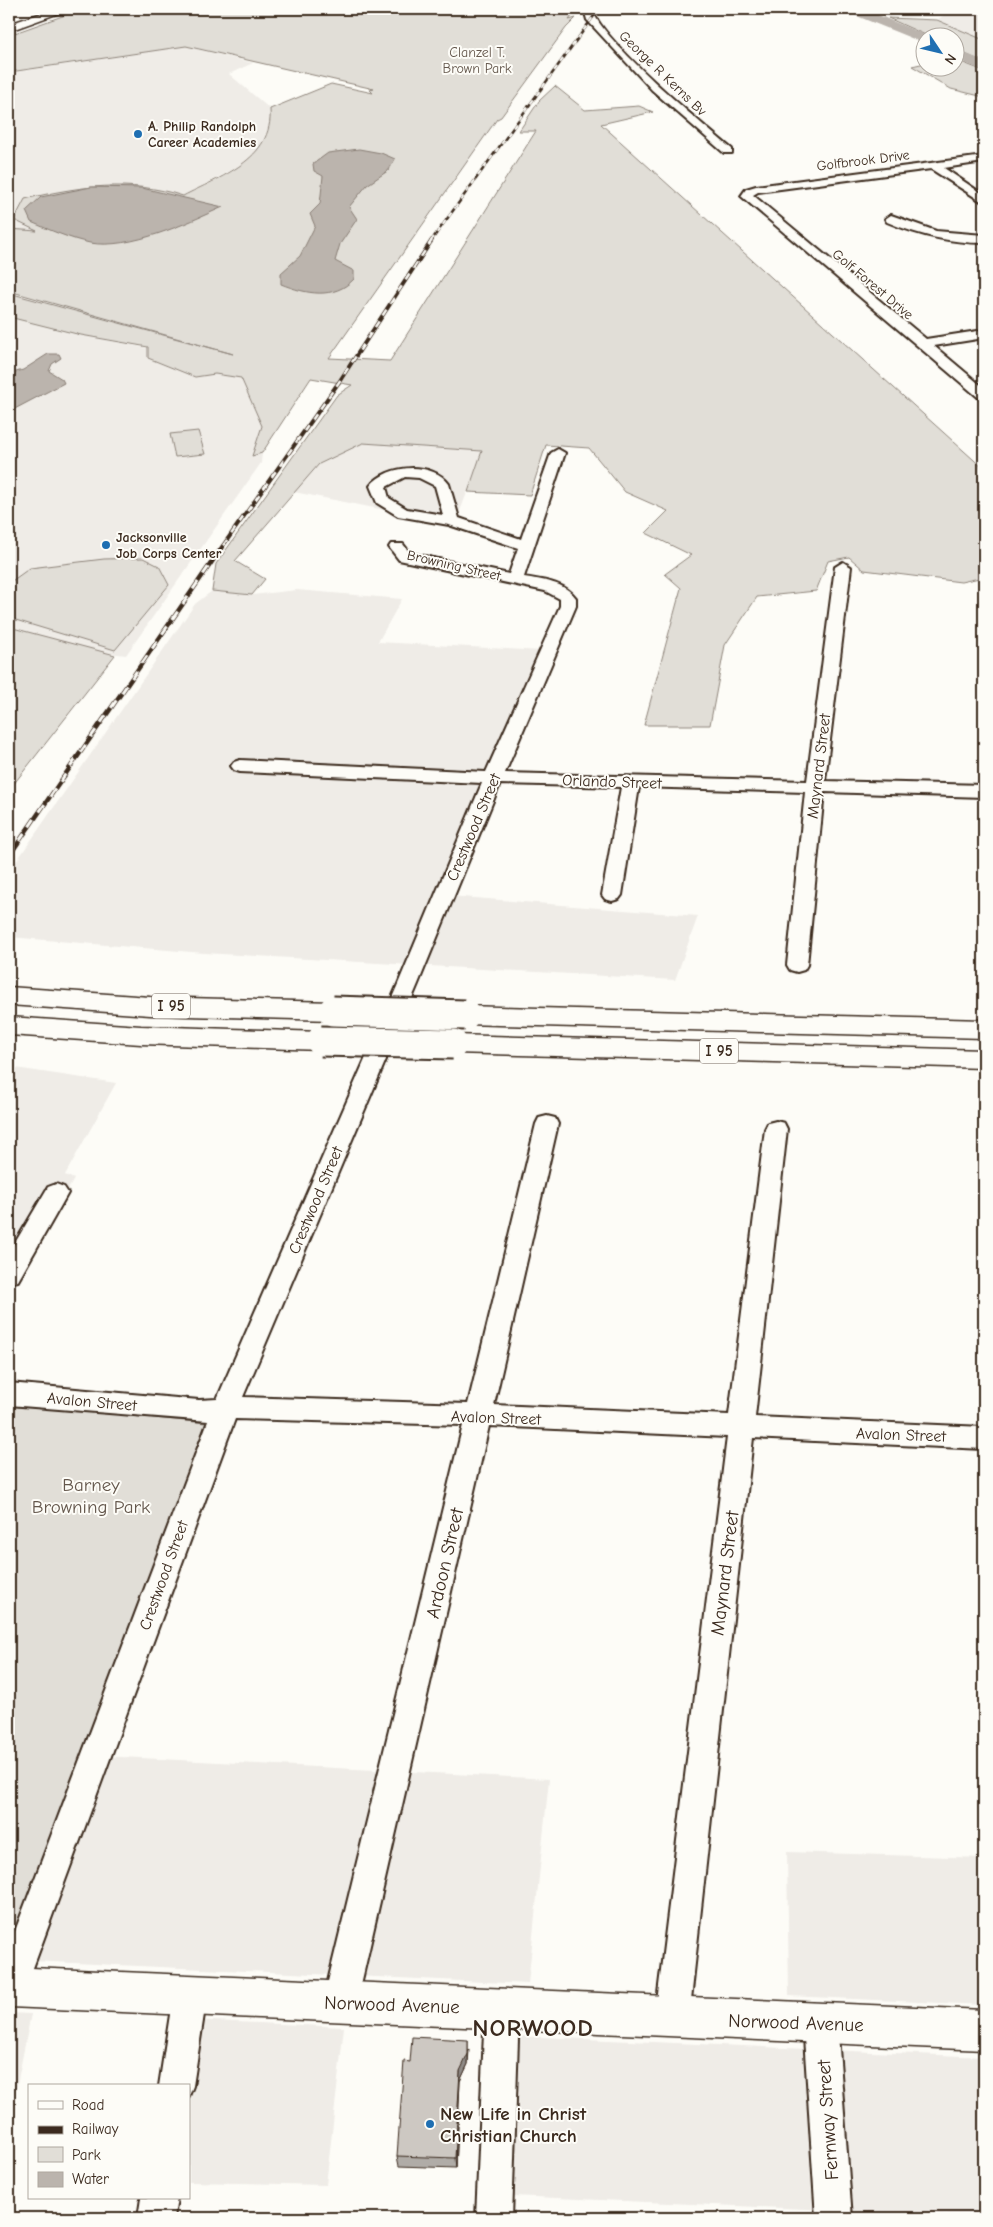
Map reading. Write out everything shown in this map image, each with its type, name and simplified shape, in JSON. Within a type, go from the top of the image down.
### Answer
[{"type":"main road","points":[[9,28],[64,9]]},
{"type":"main road","name":"I 95","points":[[9,996],[150,1006],[984,1029]]},
{"type":"main road","name":"I 95","points":[[9,1026],[132,1034],[320,1041],[984,1059]]},
{"type":"main road","name":"Norwood Avenue","points":[[9,1987],[672,2018],[820,2022],[984,2030]]},
{"type":"street","name":"George R Kerns Bv","points":[[588,9],[590,18],[631,65],[728,151]]},
{"type":"street","name":"Golfbrook Drive","points":[[748,194],[756,189],[984,159]]},
{"type":"street","points":[[934,166],[984,200]]},
{"type":"street","name":"Golf Forest Drive","points":[[748,194],[748,199],[920,344],[984,394]]},
{"type":"street","points":[[891,220],[915,231],[936,235],[984,239]]},
{"type":"street","points":[[920,344],[983,334]]},
{"type":"street","points":[[515,579],[558,453]]},
{"type":"street","points":[[452,521],[442,484],[426,473],[399,473],[378,486],[382,500],[403,513],[452,521],[526,546]]},
{"type":"street","name":"Browning Street","points":[[397,546],[405,557],[515,579]]},
{"type":"street","name":"Maynard Street","points":[[797,965],[815,787],[843,567]]},
{"type":"street","name":"Crestwood Street","points":[[9,1987],[225,1410],[568,606],[568,598],[561,592],[515,579]]},
{"type":"street","name":"Orlando Street","points":[[240,766],[493,778],[984,790]]},
{"type":"street","points":[[612,895],[630,782]]},
{"type":"street","name":"Ardoon Street","points":[[340,2002],[547,1124]]},
{"type":"street","name":"Maynard Street","points":[[672,2018],[776,1129]]},
{"type":"street","points":[[9,1274],[56,1193]]},
{"type":"street","name":"Avalon Street","points":[[9,1394],[199,1411],[241,1408],[479,1416],[984,1438]]},
{"type":"street","points":[[176,2084],[190,1995]]},
{"type":"street","points":[[494,2218],[502,2009]]},
{"type":"street","name":"Fernway Street","points":[[820,2022],[834,2218]]},
{"type":"street","points":[[156,2218],[159,2200]]},
{"type":"shaded area","points":[[952,9],[984,9],[984,40],[966,32],[966,28],[956,28],[937,20]]},
{"type":"shaded area","name":"A. Philip Randolph Career Academies","points":[[186,46],[253,63],[229,74],[270,109],[271,122],[261,145],[247,162],[183,196],[39,231],[9,229],[9,73]]},
{"type":"shaded area","name":"Jacksonville Job Corps Center","points":[[9,317],[81,335],[148,348],[148,358],[195,377],[215,374],[241,378],[262,426],[252,456],[262,453],[261,463],[126,655],[92,651],[9,627]]},
{"type":"shaded area","points":[[363,443],[483,451],[455,524],[294,492],[319,464]]},
{"type":"shaded area","points":[[297,590],[402,599],[378,642],[542,651],[437,895],[698,916],[675,980],[204,953],[9,937],[9,872],[195,604],[212,591],[252,595]]},
{"type":"shaded area","points":[[9,1067],[116,1083],[65,1175],[74,1179],[9,1296]]},
{"type":"shaded area","points":[[82,1755],[549,1779],[528,1984],[9,1960],[9,1949]]},
{"type":"shaded area","points":[[787,1852],[984,1858],[984,2005],[789,1996]]},
{"type":"shaded area","points":[[9,2013],[31,2014],[9,2125]]},
{"type":"shaded area","points":[[171,2019],[344,2027],[326,2185],[190,2182],[190,2084]]},
{"type":"shaded area","points":[[518,2036],[984,2057],[984,2217],[512,2196]]},
{"type":"green space","name":"Clanzel T. Brown Park","points":[[82,9],[575,9],[576,11],[569,20],[576,18],[566,28],[501,117],[497,119],[329,358],[390,361],[536,131],[519,131],[539,101],[555,86],[585,110],[639,106],[653,112],[601,124],[984,469],[984,577],[961,582],[864,570],[849,557],[828,561],[816,591],[757,597],[725,645],[710,725],[644,725],[681,588],[665,574],[691,555],[646,533],[668,511],[625,492],[589,448],[546,445],[530,495],[468,492],[482,451],[363,443],[319,464],[235,561],[265,579],[252,595],[212,591],[216,564],[337,395],[352,385],[311,378],[262,453],[252,456],[262,426],[241,378],[215,374],[195,377],[148,358],[148,347],[81,335],[9,317],[9,293],[233,354],[9,291],[9,229],[37,231],[14,220],[25,199],[65,191],[104,186],[124,186],[144,187],[183,196],[227,174],[254,154],[263,141],[269,127],[270,109],[331,84],[373,93],[370,90],[374,89],[186,46],[10,72],[9,35]]},
{"type":"green space","points":[[888,18],[937,20],[956,28],[916,28],[916,31]]},
{"type":"green space","points":[[966,32],[984,40],[984,62],[966,54]]},
{"type":"green space","points":[[966,64],[984,71],[984,97],[951,89],[932,78],[966,78]]},
{"type":"green space","points":[[198,431],[205,454],[175,457],[170,434]]},
{"type":"green space","points":[[143,558],[159,566],[169,585],[115,650],[9,618],[9,583],[30,568],[104,559]]},
{"type":"green space","points":[[9,627],[115,655],[9,790]]},
{"type":"green space","name":"Barney Browning Park","points":[[9,1404],[206,1423],[9,1949]]},
{"type":"water","points":[[359,149],[381,153],[395,159],[389,170],[367,185],[349,207],[357,219],[340,244],[335,261],[354,271],[354,279],[338,290],[319,293],[281,284],[281,273],[300,256],[315,226],[310,214],[320,204],[323,176],[314,171],[313,164],[328,153]]},
{"type":"water","points":[[91,187],[142,188],[223,207],[158,234],[123,243],[90,243],[60,234],[31,222],[26,211],[41,197]]},
{"type":"water","points":[[48,354],[59,354],[61,358],[52,364],[49,371],[62,379],[64,383],[9,412],[9,374],[23,370]]},
{"type":"building","name":"New Life in Christ Christian Church","points":[[412,2037],[468,2040],[468,2054],[460,2071],[455,2158],[397,2156],[404,2061],[410,2062]]},
{"type":"waterway","points":[[852,9],[916,35]]},
{"type":"waterway","points":[[966,59],[984,67]]},
{"type":"railway","points":[[431,241],[599,9]]},
{"type":"railway","points":[[215,557],[339,382],[432,240]]},
{"type":"railway","points":[[9,856],[216,556]]},
{"type":"place","name":"A. Philip Randolph Career Academies","points":[[138,134]]},
{"type":"place","name":"Jacksonville Job Corps Center","points":[[106,545]]},
{"type":"place","name":"New Life in Christ Christian Church","points":[[430,2124]]},
{"type":"district","name":"NORWOOD","points":[[533,2027]]}]
